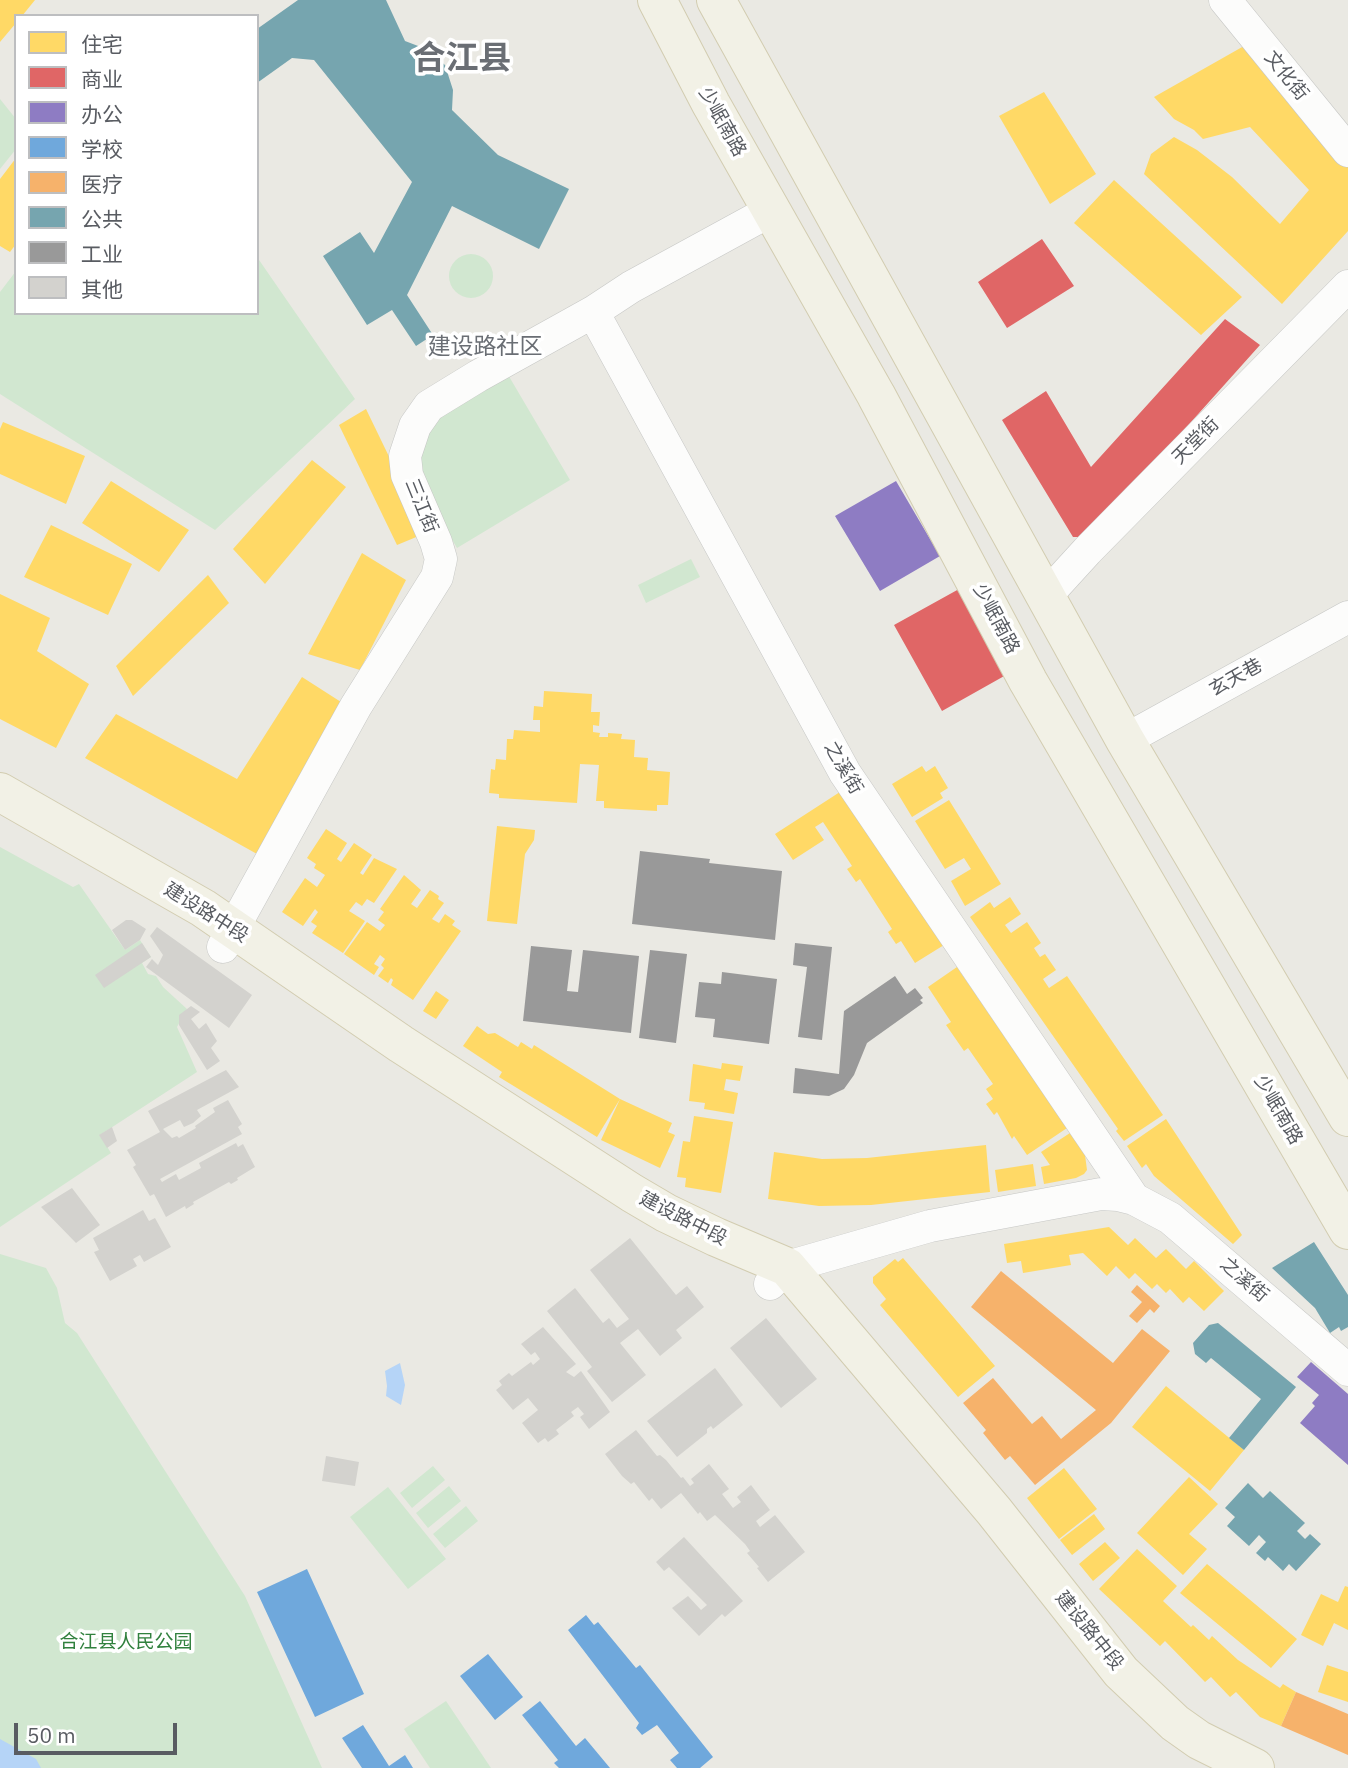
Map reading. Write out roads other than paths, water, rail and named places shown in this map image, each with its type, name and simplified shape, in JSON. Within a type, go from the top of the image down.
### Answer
[{"type":"main road","name":"少岷南路","points":[[657,0],[711,104],[876,396],[1028,681],[1348,1230]]},
{"type":"main road","points":[[716,0],[1125,740],[1348,1117]]},
{"type":"main road","points":[[711,104],[720,84],[728,78],[750,75],[760,80]]},
{"type":"main road","name":"建设路中段","points":[[0,792],[203,908],[229,938]]},
{"type":"main road","name":"建设路中段","points":[[0,817],[89,867],[229,938],[582,1193],[673,1244],[778,1275],[994,1511],[1121,1672],[1183,1728],[1219,1751],[1255,1768]]},
{"type":"main road","points":[[1190,957],[1204,959],[1223,955],[1232,948],[1238,929]]},
{"type":"main road","name":"建设路中段","points":[[778,1275],[816,1334],[977,1525],[1109,1690],[1168,1744],[1207,1768]]},
{"type":"street","name":"文化街","points":[[1225,0],[1348,151]]},
{"type":"street","name":"三江街","points":[[229,938],[356,706],[437,577],[441,559],[407,475],[405,456],[415,426],[429,406],[593,312],[631,287],[772,210]]},
{"type":"street","name":"天堂街","points":[[1045,597],[1348,286]]},
{"type":"street","name":"之溪街","points":[[593,312],[845,773],[1133,1199]]},
{"type":"street","name":"玄天巷","points":[[1125,740],[1348,617]]},
{"type":"street","name":"之溪街","points":[[778,1275],[930,1226],[1101,1194],[1118,1195],[1160,1211],[1189,1233],[1348,1370]]},
{"type":"water","points":[[400,1363],[405,1385],[401,1405],[386,1396],[385,1371]]},
{"type":"water","points":[[0,1739],[36,1759],[41,1768],[0,1768]]},
{"type":"district","name":"合江县","points":[[462,59]]},
{"type":"district","name":"建设路社区","points":[[485,347]]},
{"type":"park label","name":"合江县人民公园","points":[[126,1643]]}]
